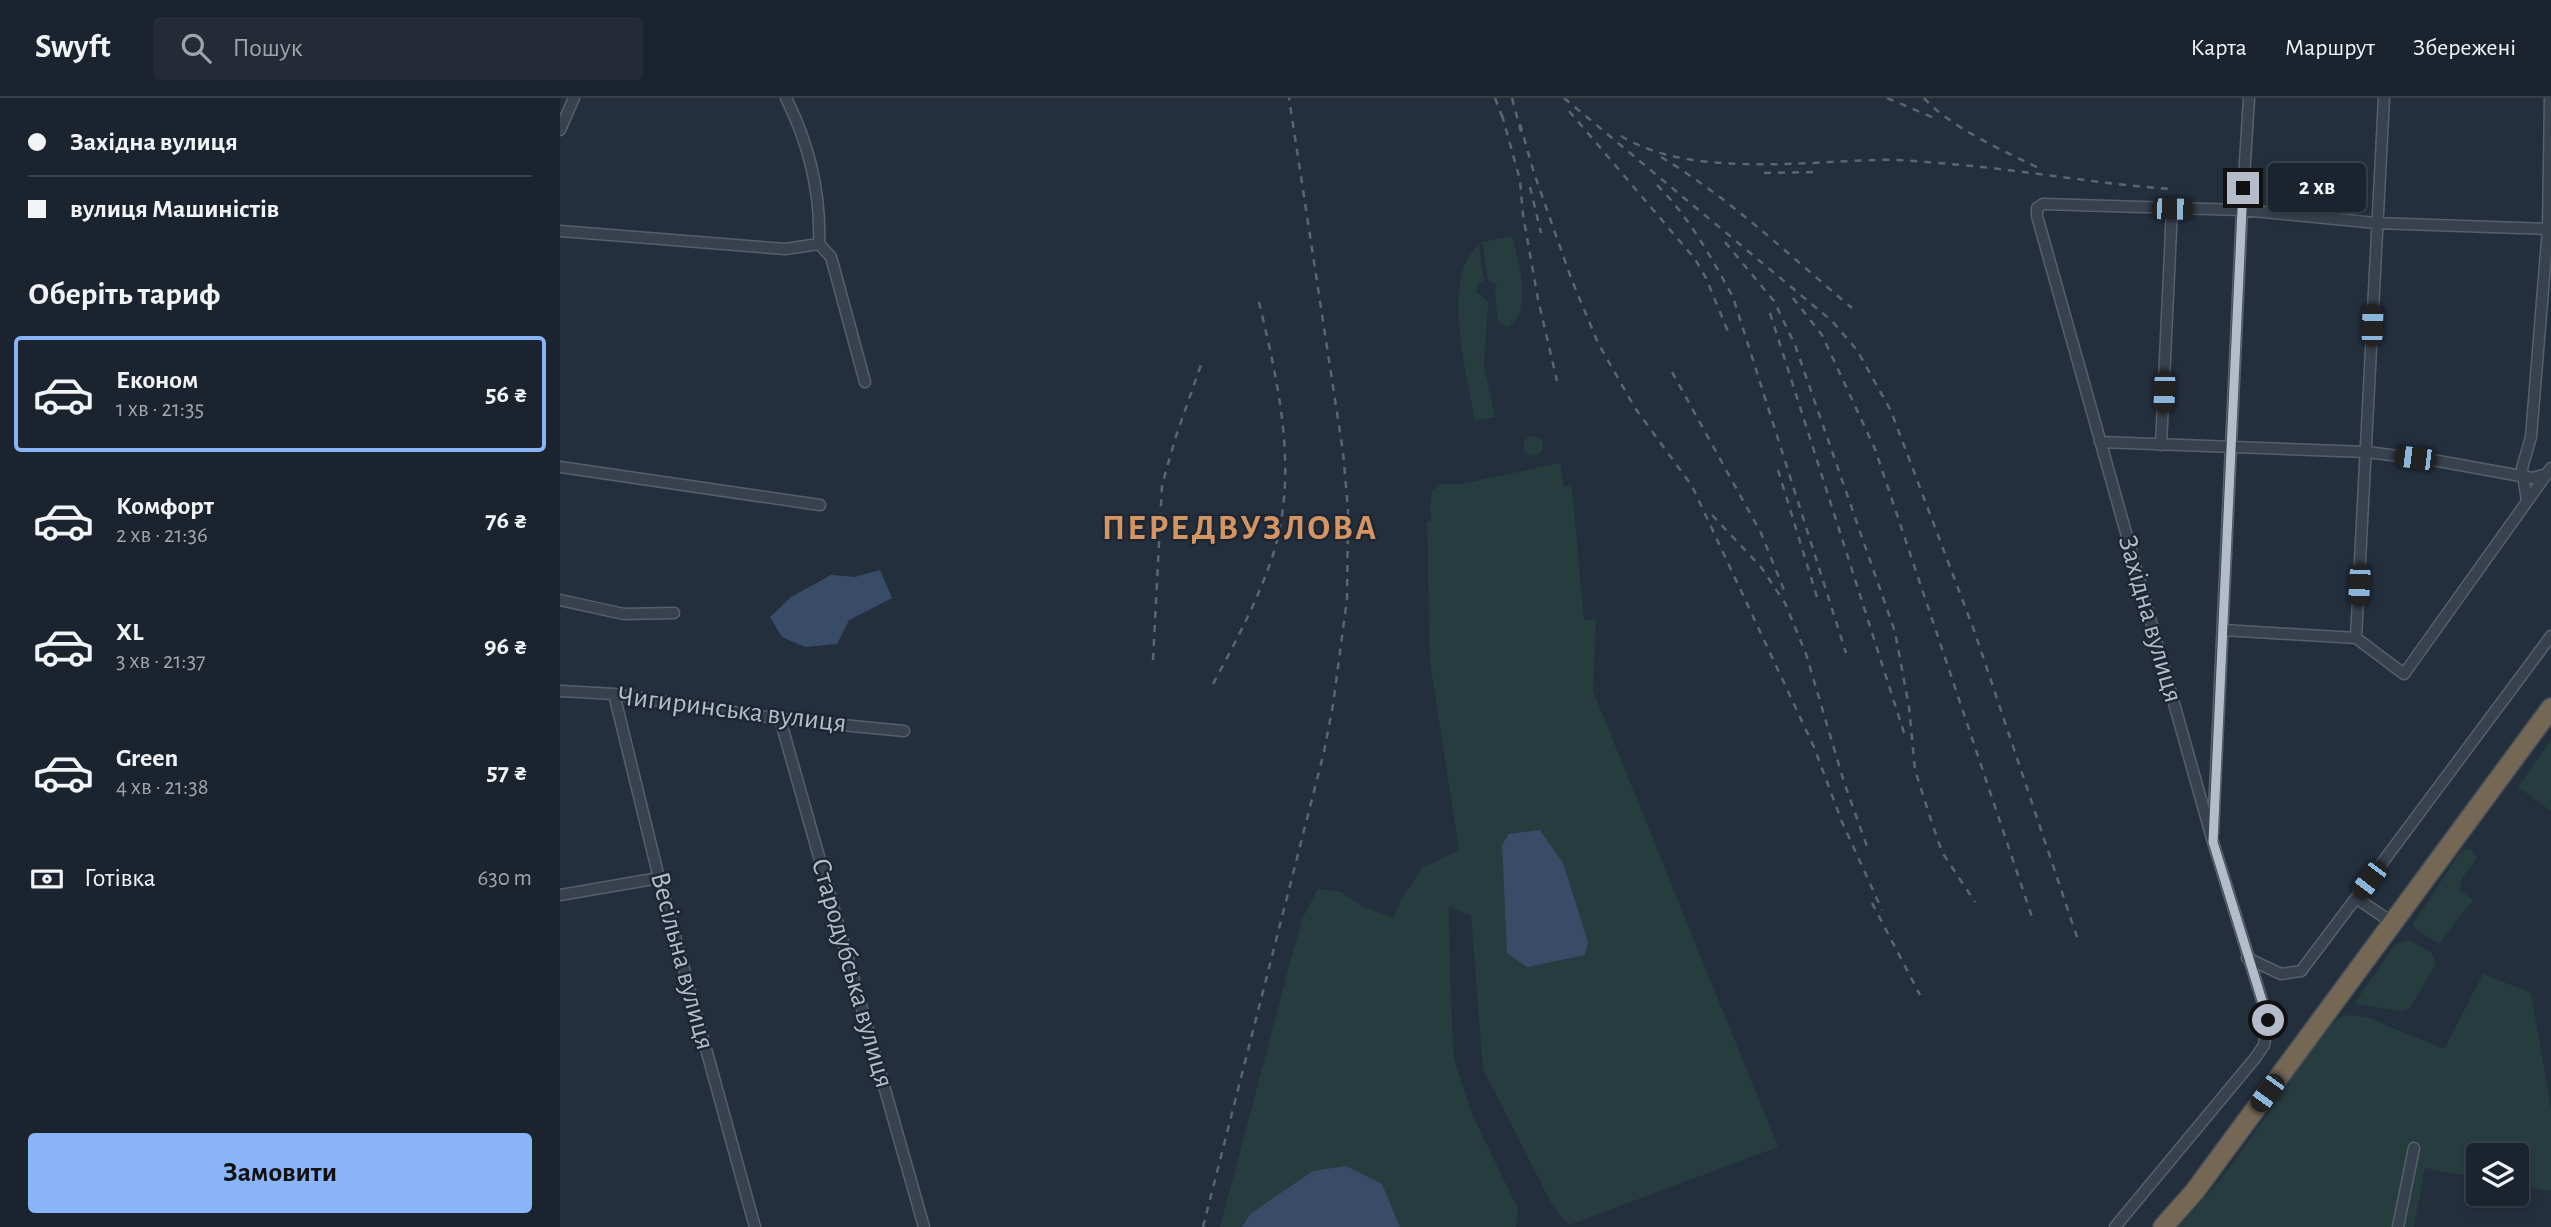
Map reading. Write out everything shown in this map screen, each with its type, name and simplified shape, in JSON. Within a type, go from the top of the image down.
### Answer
[{"type":"highway","points":[[2162,1227],[2195,1191],[2551,708]]},
{"type":"street","points":[[560,130],[573,98]]},
{"type":"street","points":[[786,98],[808,150],[818,209],[819,244],[831,257],[866,382]]},
{"type":"street","points":[[2213,842],[2249,98]]},
{"type":"street","points":[[2356,638],[2384,98]]},
{"type":"street","points":[[2527,501],[2522,468],[2530,437],[2547,286],[2550,98]]},
{"type":"street","name":"Західна вулиця","points":[[2115,1227],[2256,1057],[2264,1045],[2268,1020],[2213,842],[2037,216],[2038,208],[2043,204],[2172,209]]},
{"type":"street","points":[[2161,444],[2172,209],[2242,210],[2376,223],[2549,229]]},
{"type":"street","points":[[560,231],[785,249],[819,244]]},
{"type":"street","points":[[2100,442],[2367,452],[2438,461],[2532,478],[2549,471]]},
{"type":"street","points":[[560,467],[820,505]]},
{"type":"street","points":[[2223,630],[2356,638],[2404,674],[2549,471]]},
{"type":"street","points":[[560,600],[624,614],[674,613]]},
{"type":"street","points":[[2248,958],[2281,974],[2301,971],[2551,636]]},
{"type":"street","name":"Чигиринська вулиця","points":[[560,691],[614,694],[780,719],[904,731]]},
{"type":"street","name":"Весільна вулиця","points":[[614,694],[659,878],[755,1227]]},
{"type":"street","name":"Стародубська вулиця","points":[[780,719],[924,1227]]},
{"type":"street","points":[[560,895],[659,878]]},
{"type":"street","points":[[2356,898],[2393,923]]},
{"type":"street","points":[[2398,1227],[2414,1148]]},
{"type":"green space","points":[[1512,236],[1520,271],[1522,299],[1520,311],[1507,327],[1498,322],[1495,293],[1497,284],[1488,281],[1482,242]]},
{"type":"green space","points":[[1479,245],[1484,280],[1478,284],[1476,292],[1487,300],[1488,304],[1484,365],[1495,417],[1475,421],[1459,328],[1458,303],[1467,259]]},
{"type":"green space","points":[[1529,436],[1537,436],[1543,446],[1537,456],[1529,456],[1523,450],[1523,442]]},
{"type":"green space","points":[[1560,463],[1564,486],[1572,487],[1584,620],[1596,619],[1593,691],[1778,1147],[1569,1225],[1552,1205],[1483,1069],[1471,915],[1449,907],[1454,1059],[1472,1114],[1518,1209],[1516,1227],[1400,1227],[1382,1184],[1250,1214],[1242,1227],[1220,1227],[1302,919],[1318,889],[1341,892],[1363,907],[1393,918],[1401,900],[1422,868],[1459,850],[1430,662],[1427,521],[1432,521],[1432,491],[1441,484],[1460,484]]},
{"type":"green space","points":[[2551,740],[2551,811],[2518,787]]},
{"type":"green space","points":[[2472,850],[2477,858],[2462,878],[2459,890],[2473,900],[2439,944],[2415,929],[2413,924],[2461,851]]},
{"type":"green space","points":[[2408,940],[2431,952],[2436,963],[2413,1003],[2408,1009],[2400,1011],[2356,1004],[2395,944]]},
{"type":"green space","points":[[2483,974],[2531,993],[2551,1108],[2551,1191],[2529,1187],[2529,1143],[2466,1143],[2466,1176],[2425,1168],[2414,1227],[2177,1227],[2206,1197],[2232,1164],[2316,1042],[2343,1015],[2367,1017],[2444,1049]]},
{"type":"water","points":[[880,570],[892,598],[849,620],[837,644],[805,647],[782,637],[770,617],[791,597],[831,575],[855,577]]},
{"type":"water","points":[[1540,830],[1563,863],[1588,942],[1585,955],[1527,967],[1507,953],[1502,845],[1509,834]]},
{"type":"water","points":[[1346,1166],[1382,1184],[1400,1227],[1242,1227],[1250,1214],[1313,1171]]},
{"type":"railway","points":[[1203,1227],[1324,752],[1347,599],[1348,509],[1343,452],[1289,98]]},
{"type":"railway","points":[[1495,98],[1505,124]]},
{"type":"railway","points":[[1512,98],[1521,132]]},
{"type":"railway","points":[[1564,98],[1832,321],[1857,350],[1891,411],[1975,633],[2078,940]]},
{"type":"railway","points":[[1887,98],[1939,120]]},
{"type":"railway","points":[[1924,98],[1963,129],[2041,169]]},
{"type":"railway","points":[[1569,111],[1695,259],[1706,278],[1729,334]]},
{"type":"railway","points":[[1502,115],[1520,180],[1523,215],[1538,299],[1557,381]]},
{"type":"railway","points":[[1520,124],[1534,173],[1571,278],[1598,343],[1635,408],[1692,486],[1814,747],[1842,822],[1882,910]]},
{"type":"railway","points":[[1621,136],[1648,149],[1711,162],[1779,164],[1903,160],[2171,189]]},
{"type":"railway","points":[[1661,157],[1712,191],[1852,308]]},
{"type":"railway","points":[[1764,173],[1813,172]]},
{"type":"railway","points":[[1657,185],[1689,224],[1733,297],[1846,653]]},
{"type":"railway","points":[[1530,187],[1541,233]]},
{"type":"railway","points":[[1725,242],[1774,301],[1795,345],[1895,632],[1909,707],[1915,770],[1930,817],[1942,852],[1975,902]]},
{"type":"railway","points":[[1213,684],[1245,622],[1272,558],[1284,493],[1285,460],[1279,395],[1258,298]]},
{"type":"railway","points":[[1793,298],[1822,335],[1875,449],[2033,920]]},
{"type":"railway","points":[[1770,313],[1905,736]]},
{"type":"railway","points":[[1153,660],[1162,485],[1203,359]]},
{"type":"railway","points":[[1672,372],[1761,533],[1786,595]]},
{"type":"railway","points":[[1778,470],[1817,597]]},
{"type":"railway","points":[[1712,515],[1761,567],[1785,603],[1806,654],[1844,782],[1869,852]]},
{"type":"railway","points":[[1872,903],[1920,995]]},
{"type":"district","name":"ПЕРЕДВУЗЛОВА","points":[[1240,528]]},
{"type":"route","points":[[2243,188],[2213,842],[2268,1020]]}]
